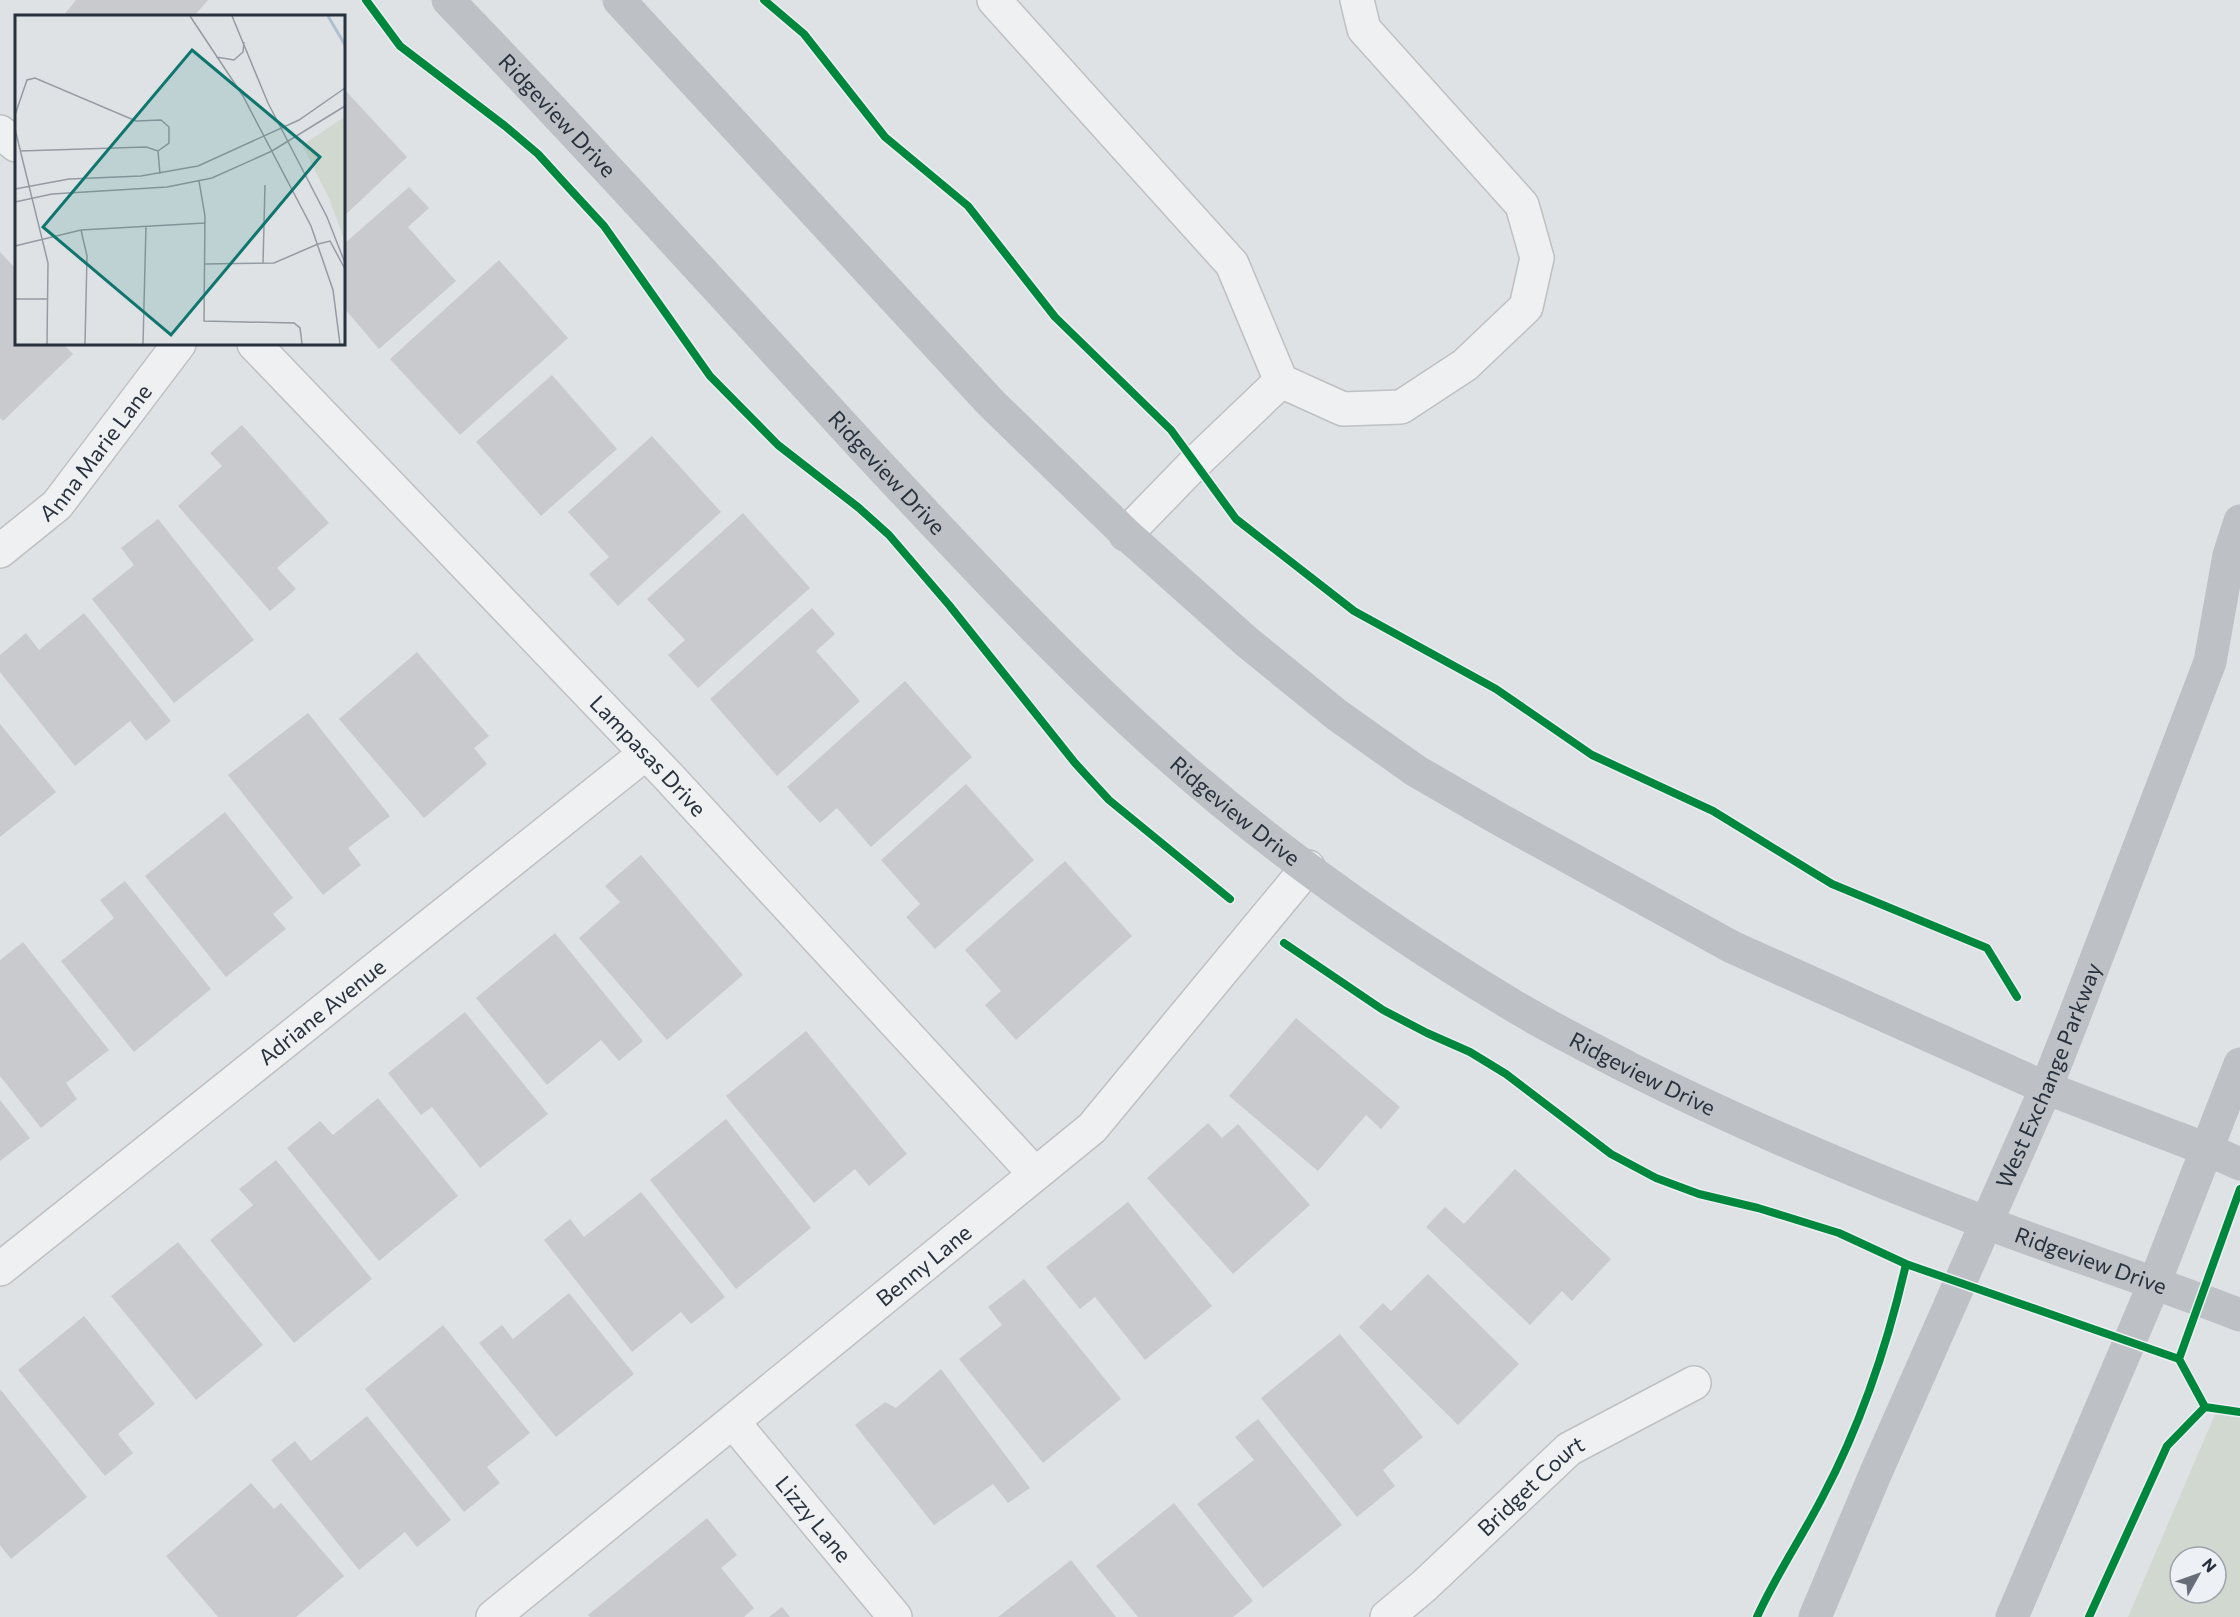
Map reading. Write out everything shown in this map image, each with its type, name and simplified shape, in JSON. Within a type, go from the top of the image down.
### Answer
[{"type":"main road","name":"Ridgeview Drive","points":[[448,0],[1067,663],[1233,810],[1337,890],[1414,942],[1560,1033],[1690,1098],[1768,1133],[1985,1222],[2156,1282],[2240,1315]]},
{"type":"main road","points":[[619,0],[991,403],[1126,534],[1256,649],[1337,715],[1416,771],[1732,947],[2046,1088],[2240,1164]]},
{"type":"main road","name":"West Exchange Parkway","points":[[1815,1617],[1985,1222],[2046,1088],[2210,662],[2229,555],[2240,521]]},
{"type":"main road","points":[[2012,1617],[2156,1282],[2240,1064]]},
{"type":"street","points":[[994,0],[1232,264],[1281,381],[1343,409],[1401,407],[1465,365],[1526,307],[1537,258],[1522,205],[1364,29],[1357,0]]},
{"type":"street","points":[[0,132],[15,144]]},
{"type":"street","name":"Anna Marie Lane","points":[[0,551],[57,505],[178,345]]},
{"type":"street","name":"Lampasas Drive","points":[[255,345],[646,753],[1035,1174]]},
{"type":"street","points":[[1126,534],[1195,463],[1281,381]]},
{"type":"street","name":"Adriane Avenue","points":[[0,1269],[646,753]]},
{"type":"street","name":"Benny Lane","points":[[494,1617],[1092,1128],[1308,867]]},
{"type":"street","name":"Bridget Court","points":[[1387,1617],[1424,1587],[1569,1449],[1694,1383]]},
{"type":"street","name":"Lizzy Lane","points":[[733,1422],[895,1617]]},
{"type":"shaded area","points":[[2219,1405],[2240,1413],[2240,1617],[2128,1617]]},
{"type":"building","points":[[76,0],[208,0],[195,15],[64,15]]},
{"type":"building","points":[[345,90],[407,157],[345,215]]},
{"type":"building","points":[[409,187],[429,208],[408,227],[456,281],[379,349],[345,309],[345,243]]},
{"type":"building","points":[[0,252],[15,268],[15,345],[64,345],[73,354],[3,421],[0,418]]},
{"type":"building","points":[[499,260],[568,338],[460,435],[390,359]]},
{"type":"building","points":[[552,375],[617,449],[541,516],[476,442]]},
{"type":"building","points":[[242,425],[329,523],[277,568],[296,589],[270,611],[178,506],[222,466],[210,453]]},
{"type":"building","points":[[652,436],[721,512],[618,606],[589,574],[609,557],[568,512]]},
{"type":"building","points":[[743,513],[810,588],[698,688],[668,655],[685,640],[647,599]]},
{"type":"building","points":[[158,519],[254,640],[174,703],[92,599],[134,565],[121,548]]},
{"type":"building","points":[[812,608],[835,634],[816,651],[860,701],[777,776],[710,699]]},
{"type":"building","points":[[84,613],[171,721],[146,741],[130,721],[75,766],[0,672],[0,655],[26,633],[39,650]]},
{"type":"building","points":[[417,652],[489,736],[474,748],[487,764],[424,818],[339,719]]},
{"type":"building","points":[[905,681],[972,757],[871,847],[837,808],[820,823],[787,787]]},
{"type":"building","points":[[308,713],[390,816],[348,848],[361,865],[323,895],[228,775]]},
{"type":"building","points":[[0,724],[56,792],[0,837]]},
{"type":"building","points":[[966,784],[1034,860],[935,949],[906,917],[920,904],[881,860]]},
{"type":"building","points":[[225,812],[293,898],[273,914],[286,929],[226,977],[145,876]]},
{"type":"building","points":[[641,855],[743,975],[667,1040],[579,938],[620,902],[605,886]]},
{"type":"building","points":[[1065,861],[1132,936],[1016,1040],[985,1005],[1001,991],[965,950]]},
{"type":"building","points":[[125,881],[211,989],[134,1052],[61,961],[114,918],[100,900]]},
{"type":"building","points":[[555,933],[643,1041],[619,1061],[601,1040],[547,1085],[476,998]]},
{"type":"building","points":[[23,942],[109,1050],[66,1083],[77,1099],[41,1128],[0,1076],[0,960]]},
{"type":"building","points":[[465,1012],[548,1114],[480,1168],[432,1107],[421,1115],[388,1073]]},
{"type":"building","points":[[1296,1018],[1400,1107],[1381,1129],[1366,1115],[1318,1171],[1229,1096]]},
{"type":"building","points":[[806,1031],[907,1154],[869,1186],[855,1169],[814,1203],[726,1096]]},
{"type":"building","points":[[378,1098],[458,1196],[379,1261],[287,1148],[320,1121],[333,1135]]},
{"type":"building","points":[[0,1100],[30,1138],[0,1161]]},
{"type":"building","points":[[726,1119],[811,1228],[736,1289],[650,1180]]},
{"type":"building","points":[[1208,1123],[1222,1138],[1238,1124],[1310,1205],[1233,1274],[1147,1178]]},
{"type":"building","points":[[276,1160],[372,1279],[294,1343],[210,1240],[253,1205],[239,1189]]},
{"type":"building","points":[[1515,1169],[1611,1259],[1572,1301],[1562,1291],[1530,1325],[1426,1227],[1445,1207],[1464,1224]]},
{"type":"building","points":[[641,1192],[725,1297],[691,1324],[681,1312],[632,1352],[544,1240],[570,1219],[584,1237]]},
{"type":"building","points":[[1128,1202],[1212,1306],[1145,1360],[1095,1297],[1080,1309],[1046,1267]]},
{"type":"building","points":[[178,1242],[263,1345],[196,1400],[111,1296]]},
{"type":"building","points":[[1428,1274],[1519,1364],[1458,1425],[1359,1327],[1383,1303],[1391,1311]]},
{"type":"building","points":[[1024,1279],[1121,1399],[1043,1463],[959,1359],[1002,1325],[988,1307]]},
{"type":"building","points":[[569,1293],[634,1374],[556,1437],[479,1343],[502,1325],[513,1339]]},
{"type":"building","points":[[84,1316],[155,1404],[118,1434],[133,1453],[105,1476],[18,1370]]},
{"type":"building","points":[[443,1325],[530,1433],[487,1467],[500,1483],[464,1512],[365,1389]]},
{"type":"building","points":[[1340,1334],[1423,1437],[1383,1470],[1395,1486],[1357,1517],[1261,1398]]},
{"type":"building","points":[[941,1369],[1030,1488],[1008,1503],[993,1484],[934,1525],[855,1425],[885,1402],[896,1408]]},
{"type":"building","points":[[0,1389],[87,1497],[11,1559],[0,1545]]},
{"type":"building","points":[[367,1416],[451,1520],[417,1547],[405,1532],[359,1570],[271,1460],[295,1441],[311,1461]]},
{"type":"building","points":[[1258,1419],[1342,1525],[1263,1588],[1197,1504],[1254,1460],[1235,1437]]},
{"type":"building","points":[[251,1483],[274,1509],[281,1503],[344,1576],[296,1617],[218,1617],[166,1556]]},
{"type":"building","points":[[1174,1503],[1253,1601],[1233,1617],[1138,1617],[1096,1566]]},
{"type":"building","points":[[707,1518],[737,1555],[721,1568],[754,1608],[744,1617],[590,1617],[588,1615]]},
{"type":"building","points":[[1071,1560],[1116,1617],[998,1617]]},
{"type":"building","points":[[782,1607],[790,1617],[769,1617]]},
{"type":"cycle path","points":[[366,0],[400,46],[538,154],[604,226],[710,376],[778,445],[859,508],[889,535],[949,605],[1075,763],[1109,800],[1230,899]]},
{"type":"cycle path","points":[[764,0],[804,34],[885,137],[968,206],[1055,317],[1171,430],[1236,519],[1354,611],[1496,689],[1592,755],[1713,811],[1832,884],[1987,948],[2017,997]]},
{"type":"cycle path","points":[[1284,943],[1383,1010],[1470,1052],[1506,1074],[1611,1154],[1656,1178],[1699,1194],[1758,1208],[1839,1233],[1906,1264],[1872,1383],[1837,1469],[1757,1617]]},
{"type":"cycle path","points":[[2179,1359],[2240,1189]]},
{"type":"cycle path","points":[[1906,1264],[2179,1359],[2205,1407],[2240,1412]]},
{"type":"cycle path","points":[[2089,1617],[2167,1446],[2205,1407]]}]
